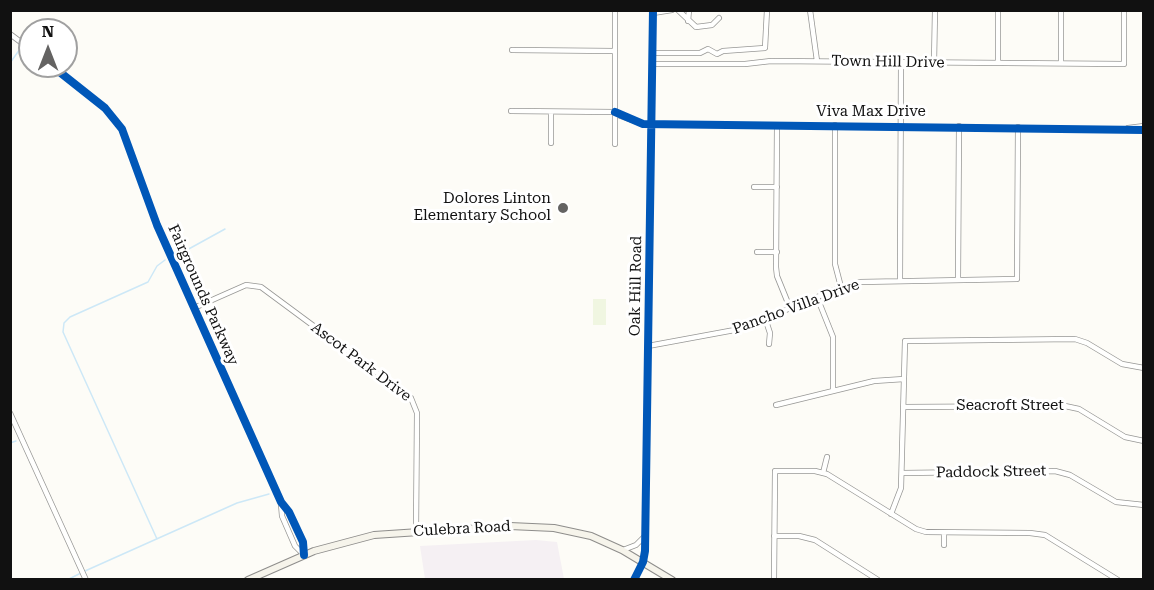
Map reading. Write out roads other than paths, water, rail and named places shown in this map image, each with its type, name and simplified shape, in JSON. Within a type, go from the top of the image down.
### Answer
[{"type":"main road","name":"Culebra Road","points":[[248,579],[304,555],[374,535],[538,526],[586,534],[622,550],[672,579]]},
{"type":"street","points":[[615,10],[615,144]]},
{"type":"street","points":[[653,12],[672,10]]},
{"type":"street","points":[[678,10],[696,27],[706,27],[719,18]]},
{"type":"street","points":[[688,21],[689,10]]},
{"type":"street","points":[[652,53],[700,53],[708,49],[717,54],[723,51],[765,48],[767,10]]},
{"type":"street","points":[[810,10],[818,61]]},
{"type":"street","points":[[934,63],[935,10]]},
{"type":"street","points":[[998,10],[998,63]]},
{"type":"street","points":[[1061,10],[1061,63]]},
{"type":"street","name":"Town Hill Drive","points":[[652,64],[818,61],[1124,63],[1124,10]]},
{"type":"street","name":"Oak Hill Road","points":[[644,562],[653,12]]},
{"type":"street","points":[[512,50],[615,51]]},
{"type":"street","points":[[900,280],[901,63]]},
{"type":"street","name":"Fairgrounds Parkway","points":[[67,78],[105,108],[122,129],[157,225],[280,502],[282,516],[295,546],[304,555]]},
{"type":"street","name":"Viva Max Drive","points":[[511,111],[615,113],[635,123],[652,124],[1143,128]]},
{"type":"street","points":[[551,112],[551,143]]},
{"type":"street","points":[[777,125],[777,276],[790,308]]},
{"type":"street","points":[[835,126],[835,264],[842,287]]},
{"type":"street","points":[[958,280],[959,126]]},
{"type":"street","name":"Pancho Villa Drive","points":[[648,346],[735,330],[842,287],[874,280],[1017,279],[1018,127]]},
{"type":"street","points":[[754,187],[777,187]]},
{"type":"street","points":[[757,252],[777,252]]},
{"type":"street","name":"Ascot Park Drive","points":[[194,308],[246,285],[261,287],[411,398],[417,413],[416,532]]},
{"type":"street","points":[[817,297],[833,337],[833,390]]},
{"type":"street","points":[[765,318],[770,333],[769,344]]},
{"type":"street","points":[[891,514],[899,498],[902,473],[905,341],[1075,339],[1091,345],[1122,364],[1143,368]]},
{"type":"street","points":[[776,405],[881,380],[904,380]]},
{"type":"street","name":"Seacroft Street","points":[[904,407],[1065,406],[1079,409],[1128,438],[1143,441]]},
{"type":"street","points":[[10,413],[86,579]]},
{"type":"street","points":[[823,473],[827,457]]},
{"type":"street","points":[[774,579],[775,471],[823,473],[916,529],[944,534],[1030,533],[1045,535],[1118,579]]},
{"type":"street","name":"Paddock Street","points":[[902,473],[1055,471],[1070,475],[1116,502],[1143,505]]},
{"type":"street","name":"Fairgrounds Parkway","points":[[280,502],[289,512],[303,542],[304,555]]},
{"type":"street","points":[[944,534],[945,545]]},
{"type":"street","points":[[622,550],[636,546],[645,536]]},
{"type":"street","points":[[774,536],[800,536],[815,540],[878,579]]},
{"type":"street","points":[[634,579],[644,562]]},
{"type":"waterway","points":[[10,63],[18,52]]},
{"type":"waterway","points":[[176,256],[225,229]]},
{"type":"waterway","points":[[157,539],[63,332],[64,323],[70,317],[148,282],[157,266],[165,260]]},
{"type":"waterway","points":[[10,443],[16,441]]},
{"type":"waterway","points":[[85,571],[237,503],[269,494]]},
{"type":"waterway","points":[[67,580],[81,573]]},
{"type":"place","name":"Dolores Linton Elementary School","points":[[563,208]]}]
